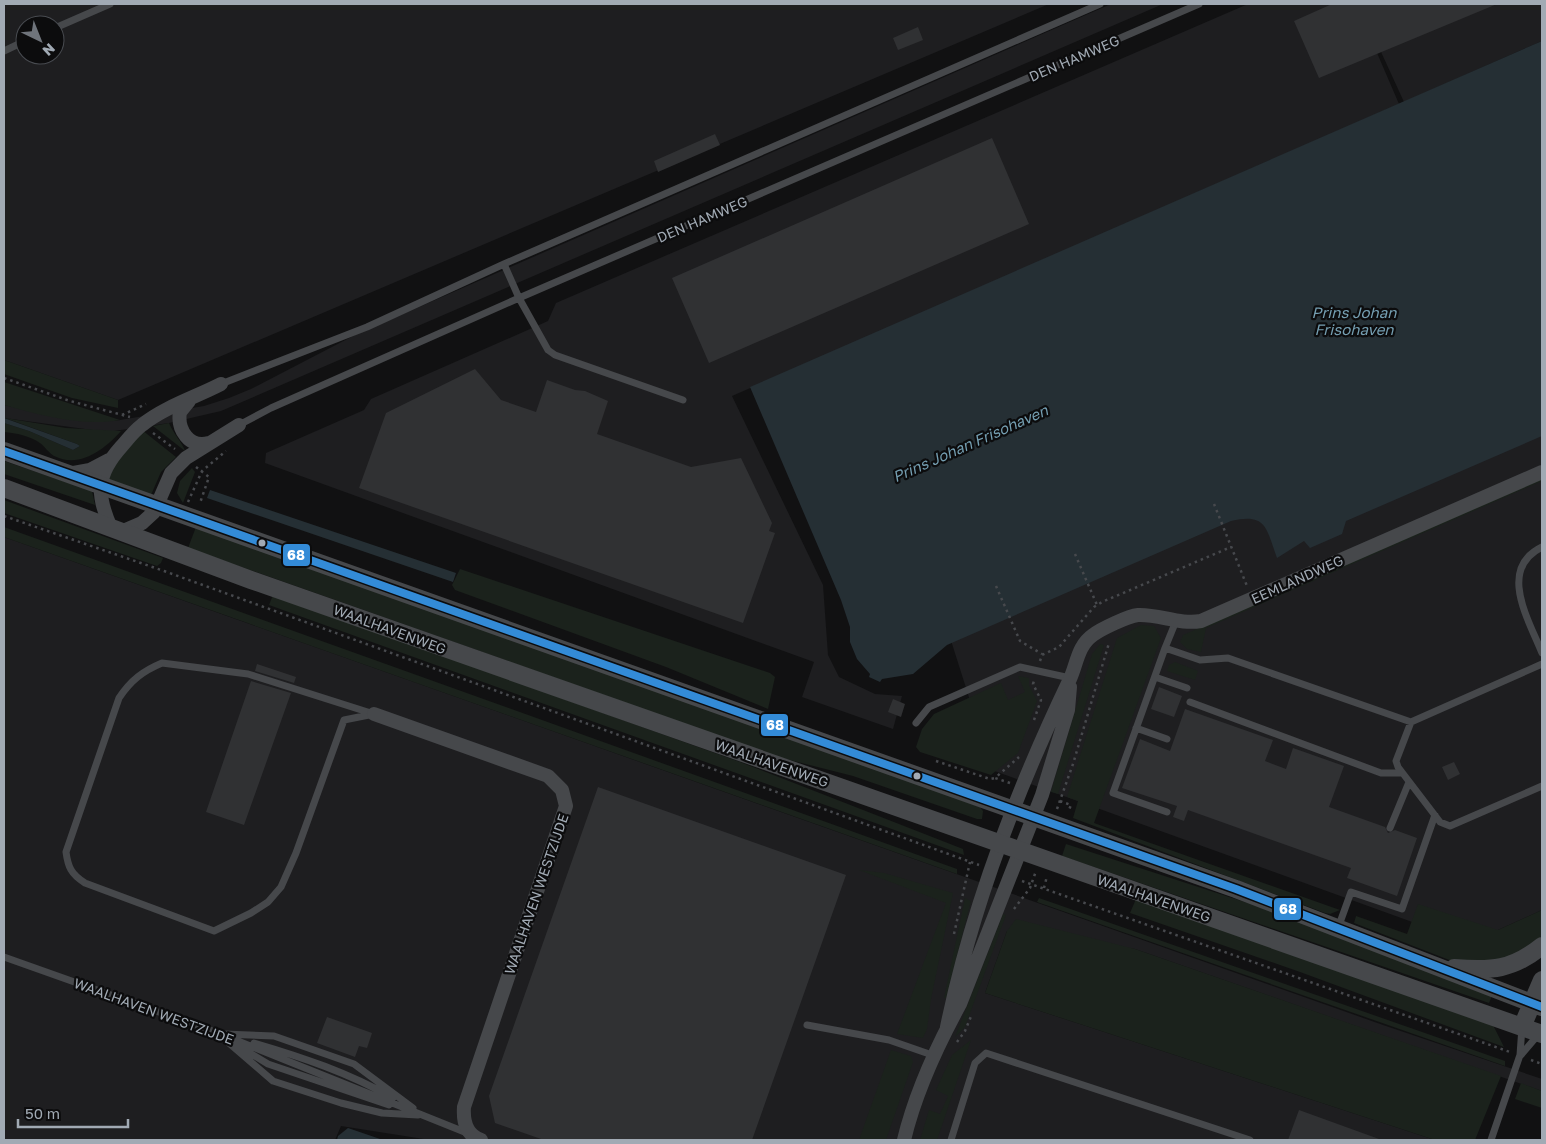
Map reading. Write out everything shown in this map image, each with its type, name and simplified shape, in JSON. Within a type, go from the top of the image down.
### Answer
[{"type":"street","points":[[116,530],[105,511],[101,485],[103,472],[110,460],[142,425],[221,384]]},
{"type":"street","points":[[200,394],[182,408],[179,424],[190,440],[200,444],[209,443]]},
{"type":"street","name":"DEN HAMWEG","points":[[116,530],[142,522],[154,512],[172,473],[186,458],[239,426]]},
{"type":"street","points":[[4,451],[1236,889],[1537,1005]]},
{"type":"street","points":[[68,474],[90,470],[110,460]]},
{"type":"street","name":"EEMLANDWEG","points":[[947,1027],[958,973],[990,870],[1040,741],[1071,678],[1083,644],[1093,635],[1139,615],[1201,621],[1542,472]]},
{"type":"street","name":"WAALHAVENWEG","points":[[4,488],[116,530],[1020,851],[1522,1027],[1541,1032]]},
{"type":"street","name":"EEMLANDWEG","points":[[947,1027],[960,1004],[1042,795],[1068,710],[1071,678]]},
{"type":"street","name":"WAALHAVEN WESTZIJDE","points":[[374,714],[548,776],[562,790],[566,806],[464,1107],[465,1125],[476,1137]]},
{"type":"street","points":[[1432,966],[1477,970],[1502,968],[1519,962],[1542,946]]},
{"type":"street","points":[[1522,1027],[1537,1005],[1542,980]]},
{"type":"street","points":[[904,1140],[910,1116],[947,1027]]},
{"type":"lane","points":[[65,24],[110,4]]},
{"type":"lane","points":[[221,384],[367,327],[504,264],[1100,4]]},
{"type":"lane","name":"DEN HAMWEG","points":[[239,426],[271,408],[519,298],[1199,4]]},
{"type":"lane","points":[[504,264],[519,298],[543,343],[554,355],[683,400]]},
{"type":"lane","points":[[1542,547],[1530,554],[1522,566],[1517,586],[1542,653]]},
{"type":"lane","points":[[1167,812],[1113,793],[1176,620]]},
{"type":"lane","points":[[1166,648],[1200,660],[1228,658],[1411,722],[1542,664]]},
{"type":"lane","points":[[162,663],[248,674],[374,714],[344,720],[296,853],[281,887],[268,902],[238,922],[214,931],[85,883],[76,877],[68,867],[66,852],[119,698],[127,685],[143,671],[162,663]]},
{"type":"lane","points":[[916,722],[929,707],[1020,668],[1071,678]]},
{"type":"lane","points":[[1155,677],[1187,688]]},
{"type":"lane","points":[[1190,702],[1380,772],[1402,772]]},
{"type":"lane","points":[[1411,722],[1396,761],[1409,782],[1444,825],[1454,826],[1542,786]]},
{"type":"lane","points":[[1136,728],[1167,739]]},
{"type":"lane","points":[[1390,828],[1409,782]]},
{"type":"lane","points":[[1338,928],[1351,892],[1402,909],[1435,815]]},
{"type":"lane","name":"WAALHAVEN WESTZIJDE","points":[[4,957],[218,1034],[381,1097],[476,1137]]},
{"type":"lane","points":[[807,1025],[889,1040],[935,1056]]},
{"type":"lane","points":[[1492,1140],[1520,1055],[1522,1027]]},
{"type":"lane","points":[[1520,1055],[1541,1032]]},
{"type":"lane","points":[[218,1034],[268,1064],[423,1116]]},
{"type":"lane","points":[[218,1034],[273,1080],[341,1103],[382,1114],[423,1116]]},
{"type":"lane","points":[[218,1034],[274,1036],[354,1064],[423,1116]]},
{"type":"lane","points":[[951,1140],[975,1063],[986,1053],[1250,1140]]},
{"type":"path","points":[[4,378],[70,401],[127,416],[142,425],[202,471]]},
{"type":"path","points":[[1214,504],[1252,599]]},
{"type":"path","name":"WAALHAVENWEG","points":[[4,516],[164,571],[990,870]]},
{"type":"path","points":[[1076,554],[1097,605]]},
{"type":"path","points":[[996,586],[1020,641],[1042,655]]},
{"type":"path","points":[[1052,825],[1073,764],[1114,625]]},
{"type":"path","points":[[936,761],[990,779],[995,778]]},
{"type":"path","points":[[1032,884],[1041,858]]},
{"type":"path","name":"WAALHAVENWEG","points":[[1010,876],[1520,1055]]},
{"type":"shaded area","points":[[4,4],[1049,4],[118,400],[4,360]]},
{"type":"shaded area","points":[[1111,4],[1163,4],[221,411],[169,423],[107,432],[4,418],[4,405],[58,417],[114,421],[204,406],[229,398],[251,389],[355,335]]},
{"type":"shaded area","points":[[1248,4],[1356,4],[1399,104],[732,396],[823,585],[828,655],[839,677],[875,694],[902,696],[893,729],[802,697],[814,662],[265,463],[266,453],[364,410],[371,399],[548,321],[556,303]]},
{"type":"shaded area","points":[[1359,4],[1542,4],[1542,41],[1404,102]]},
{"type":"shaded area","points":[[1542,337],[1542,910],[1498,930],[1473,944],[992,770],[935,590]]},
{"type":"shaded area","points":[[4,360],[118,400],[118,408],[72,398],[4,374]]},
{"type":"shaded area","points":[[4,382],[120,420],[106,422],[76,421],[46,416],[4,405]]},
{"type":"shaded area","points":[[5,418],[66,428],[121,431],[100,450],[91,455],[82,459],[64,459],[54,456],[32,438],[4,432],[4,423],[29,431],[73,450],[80,446]]},
{"type":"shaded area","points":[[169,423],[182,444],[185,451],[153,426]]},
{"type":"shaded area","points":[[142,430],[176,457],[161,472],[151,495],[108,479],[121,453]]},
{"type":"shaded area","points":[[4,461],[92,491],[95,505],[4,474]]},
{"type":"shaded area","points":[[192,468],[195,472],[183,503],[177,493],[180,481]]},
{"type":"shaded area","points":[[1542,478],[1542,481],[1206,628],[1201,652],[1187,649],[1180,642],[1183,635]]},
{"type":"shaded area","points":[[4,500],[163,558],[157,566],[4,513]]},
{"type":"shaded area","points":[[4,527],[957,869],[957,874],[4,537]]},
{"type":"shaded area","points":[[196,527],[772,730],[980,807],[983,811],[982,819],[977,819],[853,776],[782,758],[188,548]]},
{"type":"shaded area","points":[[4,537],[1383,1025],[1542,1079],[1542,1091],[1135,949],[1007,931],[985,993],[1435,1140],[430,1140],[341,1126],[335,1140],[4,1140]]},
{"type":"shaded area","points":[[460,569],[770,673],[775,677],[768,709],[666,667],[455,590],[452,585]]},
{"type":"shaded area","points":[[273,595],[740,762],[963,849],[964,855],[269,605]]},
{"type":"shaded area","points":[[1141,625],[1154,626],[1161,638],[1094,823],[1340,910],[1330,914],[1325,913],[1073,818],[1078,801],[1067,797],[1117,638]]},
{"type":"shaded area","points":[[1100,644],[1104,645],[1058,794],[1051,792],[1092,654]]},
{"type":"shaded area","points":[[1175,662],[1198,671],[1195,680],[1167,671],[1169,665]]},
{"type":"shaded area","points":[[1018,676],[1029,678],[1029,685],[1037,701],[1018,753],[991,775],[920,752],[916,747],[922,729],[934,714],[1001,683],[1008,700],[1025,692]]},
{"type":"shaded area","points":[[1066,844],[1260,907],[1492,996],[1489,1003],[1062,856]]},
{"type":"shaded area","points":[[859,870],[884,873],[953,893],[931,999],[927,1029],[923,1038],[897,1034],[946,903]]},
{"type":"shaded area","points":[[965,898],[971,901],[946,998],[944,998]]},
{"type":"shaded area","points":[[1039,898],[1505,1061],[1505,1066],[1037,902]]},
{"type":"shaded area","points":[[1136,899],[1492,1023],[1504,1047],[1300,972],[1130,913]]},
{"type":"shaded area","points":[[1418,904],[1498,930],[1542,910],[1542,936],[1526,949],[1499,962],[1457,963],[1354,923],[1356,916],[1407,934]]},
{"type":"shaded area","points":[[1003,914],[1006,915],[965,1027],[955,1037]]},
{"type":"shaded area","points":[[1016,919],[1135,949],[1501,1076],[1475,1140],[1435,1140],[985,993],[1007,931]]},
{"type":"shaded area","points":[[971,1040],[937,1140],[920,1140],[929,1110],[940,1114],[948,1096],[936,1090],[952,1055]]},
{"type":"shaded area","points":[[891,1050],[911,1056],[913,1062],[886,1140],[859,1140]]},
{"type":"shaded area","points":[[1521,1083],[1542,1091],[1542,1108],[1515,1099]]},
{"type":"water","name":"Prins Johan Frisohaven","points":[[1542,41],[1542,436],[1346,521],[1342,534],[1310,548],[1304,541],[1277,558],[1263,525],[1252,519],[1231,521],[947,645],[913,674],[882,679],[880,682],[869,677],[870,674],[857,659],[850,642],[850,627],[841,600],[750,387]]},
{"type":"water","points":[[4,418],[80,446],[73,450],[29,431],[4,423]]},
{"type":"water","points":[[210,490],[456,573],[453,582],[207,498]]},
{"type":"water","points":[[348,1128],[383,1140],[337,1140],[338,1136]]},
{"type":"building","points":[[1332,4],[1497,4],[1319,78],[1294,21]]},
{"type":"building","points":[[918,27],[923,40],[898,50],[893,38]]},
{"type":"building","points":[[715,134],[720,145],[658,172],[654,161]]},
{"type":"building","points":[[992,138],[1029,224],[709,363],[672,278]]},
{"type":"building","points":[[475,369],[501,400],[536,412],[547,380],[575,390],[585,391],[608,401],[597,434],[691,467],[741,458],[772,523],[769,531],[775,533],[743,623],[359,488],[386,413]]},
{"type":"building","points":[[257,664],[296,677],[294,683],[255,671]]},
{"type":"building","points":[[251,681],[291,693],[244,825],[206,812]]},
{"type":"building","points":[[1159,687],[1182,696],[1174,717],[1151,709]]},
{"type":"building","points":[[893,699],[905,704],[901,717],[888,712]]},
{"type":"building","points":[[1185,709],[1273,740],[1265,761],[1286,769],[1293,748],[1344,766],[1329,807],[1385,827],[1388,833],[1395,830],[1417,838],[1397,896],[1347,878],[1351,868],[1188,810],[1184,821],[1173,817],[1177,806],[1122,788],[1140,739],[1170,751]]},
{"type":"building","points":[[1454,762],[1460,774],[1448,780],[1442,767]]},
{"type":"building","points":[[598,787],[846,875],[752,1140],[544,1140],[495,1123],[489,1096]]},
{"type":"building","points":[[327,1017],[372,1033],[367,1048],[359,1046],[355,1057],[317,1043]]},
{"type":"building","points":[[1299,1110],[1379,1139],[1379,1140],[1288,1140]]},
{"type":"transit line","name":"68","points":[[4,451],[1236,889],[1542,1007]]}]
